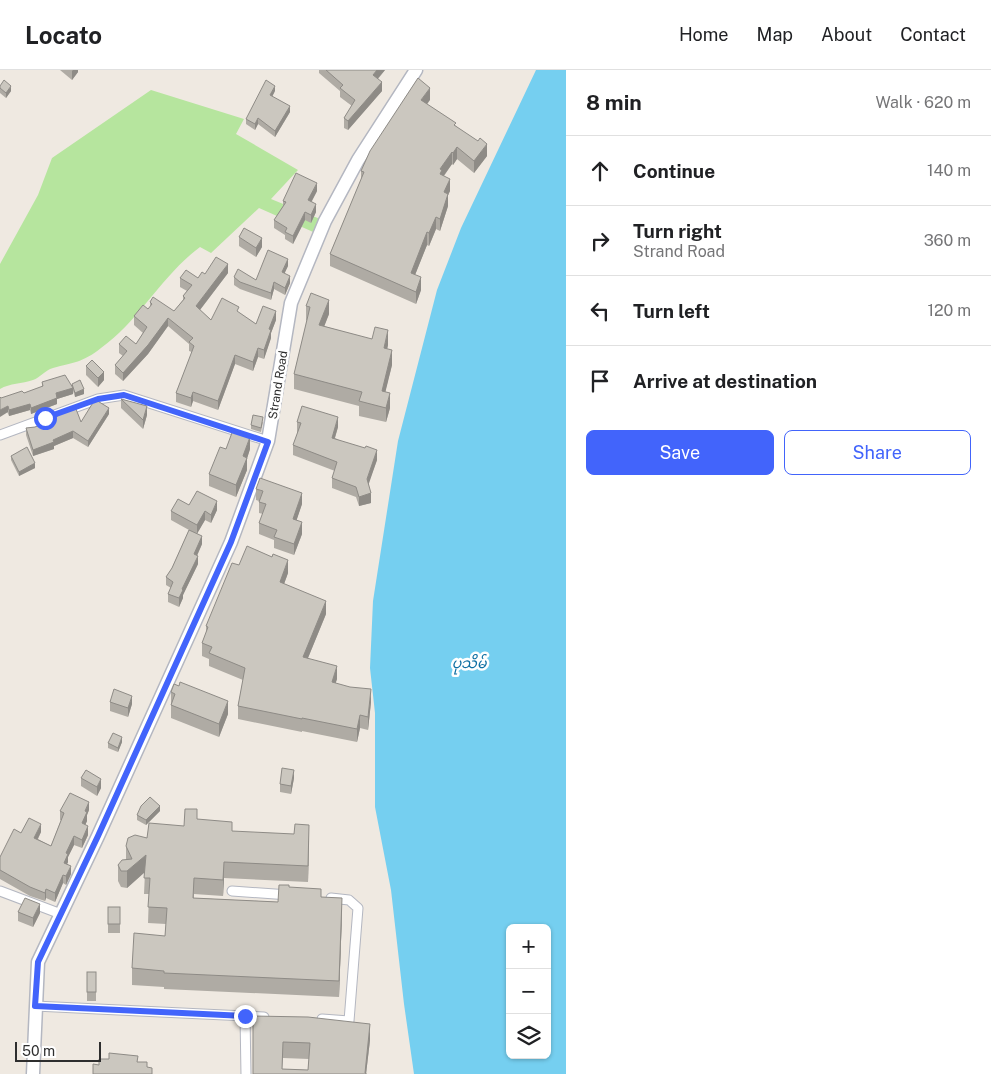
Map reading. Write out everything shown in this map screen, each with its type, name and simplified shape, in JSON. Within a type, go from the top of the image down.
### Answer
[{"type":"main road","name":"Strand Road","points":[[33,1074],[38,962],[98,836],[231,542],[268,442],[291,303],[325,221],[358,160],[416,70]]},
{"type":"street","points":[[0,435],[98,399],[124,395],[268,442]]},
{"type":"street","points":[[0,891],[61,914]]},
{"type":"street","points":[[232,892],[299,896]]},
{"type":"street","points":[[312,1019],[350,1021],[358,908],[349,900],[318,897]]},
{"type":"street","points":[[35,1006],[274,1017]]},
{"type":"street","points":[[245,1016],[246,1074]]},
{"type":"green space","points":[[151,90],[244,119],[236,134],[298,170],[271,199],[325,221],[320,235],[259,208],[211,253],[200,247],[186,258],[128,324],[94,353],[78,361],[50,369],[33,380],[0,389],[0,264],[38,195],[52,158]]},
{"type":"water","name":"ပုသိမ်","points":[[536,70],[566,70],[566,1074],[414,1074],[391,890],[375,807],[375,713],[370,668],[373,601],[398,441],[437,290],[461,228]]},
{"type":"building","points":[[326,70],[377,70],[373,75],[382,82],[348,121],[344,118],[355,100],[340,88],[343,85]]},
{"type":"building","points":[[418,78],[430,88],[421,100],[456,123],[454,125],[478,141],[480,138],[487,144],[474,161],[457,147],[440,169],[442,170],[440,174],[450,179],[444,192],[448,194],[440,219],[436,217],[429,233],[427,232],[411,273],[421,277],[416,292],[330,254],[364,172],[361,171],[370,151]]},
{"type":"building","points":[[4,80],[11,86],[6,93],[0,88]]},
{"type":"building","points":[[266,80],[275,86],[270,95],[290,106],[275,131],[258,118],[255,124],[246,119]]},
{"type":"building","points":[[296,173],[317,183],[308,200],[316,204],[311,215],[305,212],[293,236],[285,232],[287,228],[274,220],[286,202],[283,201]]},
{"type":"building","points":[[244,228],[262,238],[256,248],[239,237]]},
{"type":"building","points":[[268,250],[288,259],[282,272],[290,276],[285,288],[274,282],[271,293],[240,282],[234,277],[238,269],[256,280]]},
{"type":"building","points":[[216,257],[228,264],[196,306],[211,320],[222,298],[239,307],[237,311],[256,324],[263,306],[276,311],[264,350],[258,348],[253,362],[235,355],[218,401],[193,392],[191,398],[176,393],[194,346],[189,342],[193,338],[168,318],[148,345],[123,373],[115,365],[127,351],[119,344],[126,336],[136,344],[147,327],[134,316],[143,305],[148,309],[152,304],[150,302],[153,297],[174,311],[185,298],[183,296],[192,285],[180,278],[186,270],[198,278],[202,272],[205,274]]},
{"type":"building","points":[[311,293],[329,300],[319,325],[372,339],[375,327],[388,330],[384,348],[392,350],[382,391],[390,393],[386,408],[359,401],[362,392],[294,374],[310,307],[306,306]]},
{"type":"building","points":[[92,360],[104,372],[98,378],[86,366]]},
{"type":"building","points":[[65,375],[73,388],[56,393],[57,398],[31,408],[30,404],[9,410],[8,406],[0,410],[0,397],[22,391],[24,393],[43,386],[42,382]]},
{"type":"building","points":[[80,380],[84,389],[75,393],[72,384]]},
{"type":"building","points":[[121,399],[147,406],[143,420]]},
{"type":"building","points":[[96,400],[109,408],[88,441],[73,431],[53,440],[54,442],[33,450],[26,428],[35,427],[62,413],[76,409],[81,422]]},
{"type":"building","points":[[302,406],[338,417],[332,438],[377,450],[367,479],[371,493],[359,497],[356,487],[332,478],[337,462],[293,445],[301,423],[297,422]]},
{"type":"building","points":[[253,415],[263,417],[261,428],[251,425]]},
{"type":"building","points":[[233,430],[250,437],[243,456],[247,458],[236,485],[209,474],[220,447],[226,449]]},
{"type":"building","points":[[27,447],[35,463],[19,472],[11,456]]},
{"type":"building","points":[[260,478],[302,493],[293,519],[302,522],[294,544],[274,537],[277,530],[259,523],[266,504],[259,502],[263,491],[256,489]]},
{"type":"building","points":[[197,491],[217,501],[211,515],[205,511],[197,525],[171,511],[178,499],[189,505]]},
{"type":"building","points":[[189,530],[202,536],[194,554],[198,556],[179,598],[168,594],[173,582],[166,577]]},
{"type":"building","points":[[247,546],[272,557],[273,554],[288,560],[280,582],[326,601],[303,657],[337,666],[332,682],[350,687],[371,689],[368,717],[360,715],[357,729],[238,706],[245,668],[209,653],[212,647],[202,643],[208,627],[206,626],[232,563],[239,565]]},
{"type":"building","points":[[180,682],[228,701],[219,724],[171,705],[175,694],[171,692],[174,684],[179,686]]},
{"type":"building","points":[[114,689],[132,696],[128,708],[110,702]]},
{"type":"building","points":[[113,733],[122,737],[118,748],[108,743]]},
{"type":"building","points":[[282,768],[294,770],[291,786],[280,784]]},
{"type":"building","points":[[86,770],[101,779],[97,787],[81,778]]},
{"type":"building","points":[[70,793],[89,802],[82,823],[88,826],[82,840],[74,836],[66,853],[68,854],[64,863],[71,866],[66,876],[63,875],[55,893],[46,889],[45,893],[30,887],[0,870],[0,857],[14,829],[21,833],[29,818],[41,824],[34,838],[51,846],[64,813],[60,811]]},
{"type":"building","points":[[150,797],[160,806],[146,820],[137,815],[141,806]]},
{"type":"building","points":[[185,809],[197,809],[197,819],[232,822],[232,831],[294,834],[295,824],[309,825],[308,866],[224,862],[223,880],[194,878],[193,898],[278,902],[279,885],[289,885],[289,887],[321,889],[321,897],[342,898],[339,981],[164,973],[164,971],[132,968],[134,933],[165,936],[167,908],[148,907],[150,878],[144,878],[146,855],[127,871],[121,871],[118,865],[122,860],[132,859],[126,846],[128,838],[135,835],[147,838],[149,823],[184,826]]},
{"type":"building","points":[[25,898],[40,904],[33,918],[18,912]]},
{"type":"building","points":[[108,907],[120,907],[120,924],[108,924]]},
{"type":"building","points":[[87,972],[96,972],[96,992],[87,992]]},
{"type":"building","points":[[253,1016],[308,1017],[370,1024],[366,1074],[253,1074]],"holes":[[[283,1042],[310,1043],[308,1070],[282,1069]]]},
{"type":"building","points":[[109,1053],[138,1056],[137,1062],[147,1062],[147,1067],[152,1068],[152,1074],[93,1074],[93,1064],[99,1065],[99,1059],[109,1059]]},
{"type":"route","points":[[45,418],[98,399],[124,395],[268,442],[231,542],[98,836],[38,962],[35,1006],[245,1016]]}]
